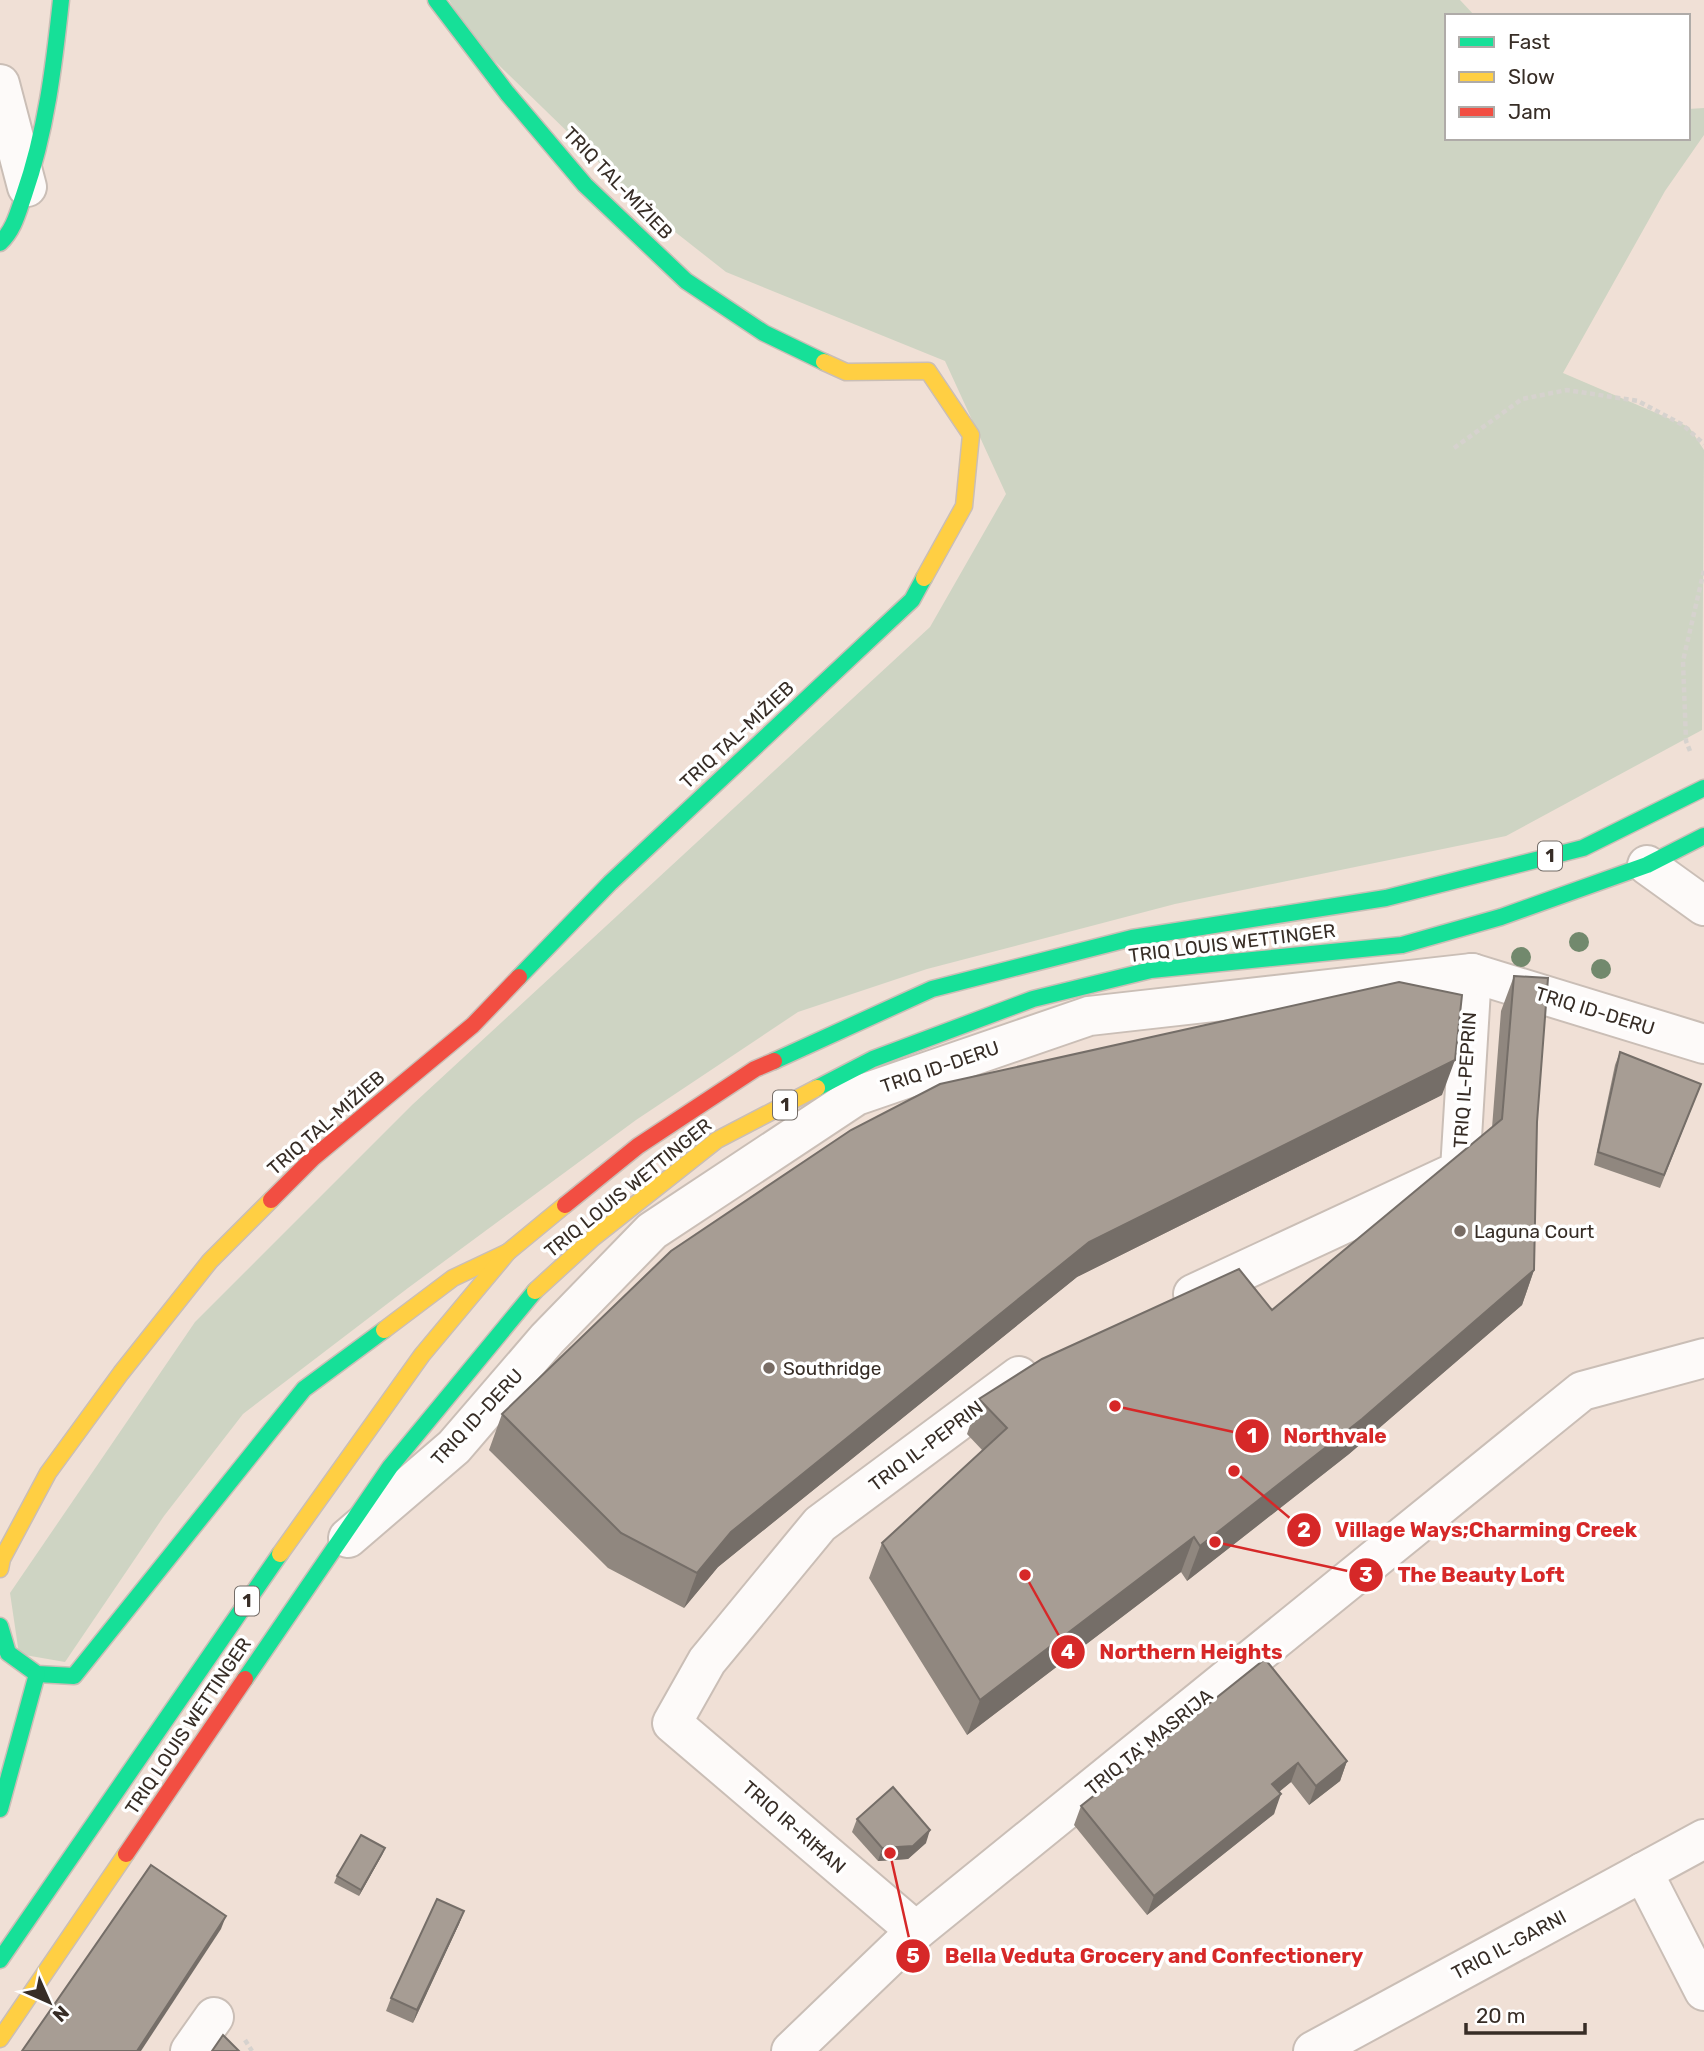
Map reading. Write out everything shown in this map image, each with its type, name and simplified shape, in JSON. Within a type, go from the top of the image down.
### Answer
[{"type":"main road","points":[[0,243],[9,235],[27,187],[47,114],[61,0]]},
{"type":"main road","name":"TRIQ TAL-MIŻIEB","points":[[0,1569],[2,1559],[48,1473],[121,1373],[210,1261],[313,1158],[473,1025],[610,883],[912,600],[964,506],[971,435],[928,370],[846,372],[764,333],[686,281],[585,185],[507,93],[436,0]]},
{"type":"main road","name":"TRIQ LOUIS WETTINGER","points":[[0,1960],[276,1560],[422,1355],[508,1252],[638,1146],[755,1069],[932,989],[1132,938],[1386,898],[1583,848],[1704,788]]},
{"type":"main road","name":"TRIQ LOUIS WETTINGER","points":[[0,2039],[390,1467],[534,1292],[593,1238],[717,1140],[873,1059],[1033,999],[1150,970],[1402,945],[1501,917],[1647,865],[1704,836]]},
{"type":"main road","points":[[0,1626],[8,1653],[37,1674],[74,1676],[304,1389],[453,1278],[508,1252]]},
{"type":"main road","points":[[0,1809],[37,1674]]},
{"type":"street","points":[[0,84],[27,187]]},
{"type":"street","points":[[1647,865],[1704,906]]},
{"type":"street","name":"TRIQ ID-DERU","points":[[333,1551],[454,1447],[547,1339],[652,1231],[856,1096],[1089,1016],[1472,973],[1704,1044]]},
{"type":"street","name":"TRIQ IL-PEPRIN","points":[[1160,1310],[1460,1170],[1472,973]]},
{"type":"street","name":"TRIQ TA' MASRIJA","points":[[791,2051],[916,1931],[1582,1391],[1704,1358]]},
{"type":"street","name":"TRIQ IL-PEPRIN","points":[[672,1723],[707,1661],[820,1524],[1022,1374],[1047,1362]]},
{"type":"street","name":"TRIQ IR-RIĦAN","points":[[672,1723],[916,1931]]},
{"type":"street","name":"TRIQ IL-GARNI","points":[[1313,2051],[1704,1839]]},
{"type":"street","points":[[1643,1872],[1704,1992]]},
{"type":"street","points":[[190,2051],[214,2017]]},
{"type":"path","points":[[1454,448],[1522,399],[1567,390],[1638,401],[1683,425],[1704,444]]},
{"type":"path","points":[[1695,762],[1686,741],[1683,661],[1704,570]]},
{"type":"green space","points":[[449,0],[1460,0],[1473,14],[1445,14],[1445,140],[1690,140],[1690,109],[1704,108],[1704,135],[1665,191],[1563,373],[1689,427],[1704,450],[1702,730],[1506,836],[1175,904],[927,969],[798,1012],[636,1120],[243,1414],[164,1516],[65,1662],[19,1654],[10,1593],[195,1322],[412,1105],[930,627],[1006,494],[945,361],[726,272],[651,213],[471,38]]},
{"type":"building","points":[[1514,976],[1548,978],[1537,1122],[1534,1270],[1362,1419],[1200,1546],[1194,1537],[980,1700],[882,1543],[1007,1428],[979,1399],[1042,1359],[1239,1269],[1272,1310],[1502,1119]]},
{"type":"building","name":"Southridge","points":[[1399,982],[1462,995],[1455,1060],[1089,1242],[731,1532],[697,1573],[621,1533],[502,1414],[671,1251],[851,1130],[940,1084]]},
{"type":"building","points":[[1620,1052],[1701,1084],[1664,1175],[1598,1152]]},
{"type":"building","points":[[1265,1659],[1347,1761],[1316,1786],[1298,1763],[1272,1784],[1281,1794],[1154,1896],[1081,1806]]},
{"type":"building","points":[[893,1787],[930,1830],[913,1846],[882,1848],[857,1819]]},
{"type":"building","points":[[361,1835],[385,1848],[361,1890],[337,1876]]},
{"type":"building","points":[[151,1865],[226,1916],[137,2051],[22,2051]]},
{"type":"building","points":[[437,1899],[464,1911],[417,2010],[391,1998]]},
{"type":"building","points":[[223,2035],[239,2051],[212,2051]]},
{"type":"traffic: fast","points":[[0,243],[15,220],[32,171],[44,123],[61,0]]},
{"type":"traffic: fast","points":[[436,0],[507,93],[585,185],[686,281],[764,333],[824,362]]},
{"type":"traffic: fast","points":[[519,977],[610,883],[912,600],[924,578]]},
{"type":"traffic: fast","points":[[774,1061],[932,989],[1132,938],[1386,898],[1583,848],[1704,788]]},
{"type":"traffic: fast","points":[[817,1088],[873,1059],[1033,999],[1151,970],[1402,945],[1501,917],[1647,865],[1704,836]]},
{"type":"traffic: fast","points":[[245,1679],[390,1467],[535,1291]]},
{"type":"traffic: fast","points":[[0,1626],[8,1653],[37,1674],[74,1676],[304,1389],[384,1330]]},
{"type":"traffic: fast","points":[[0,1960],[280,1554]]},
{"type":"traffic: fast","points":[[0,1809],[37,1674]]},
{"type":"traffic: slow","points":[[824,362],[846,372],[928,371],[971,435],[964,506],[924,578]]},
{"type":"traffic: slow","points":[[535,1291],[593,1238],[717,1140],[817,1088]]},
{"type":"traffic: slow","points":[[0,1569],[2,1559],[48,1473],[121,1373],[210,1261],[271,1200]]},
{"type":"traffic: slow","points":[[280,1554],[422,1355],[508,1252],[565,1205]]},
{"type":"traffic: slow","points":[[384,1330],[453,1278],[508,1252]]},
{"type":"traffic: slow","points":[[0,2039],[126,1854]]},
{"type":"traffic: jam","points":[[271,1200],[313,1158],[473,1025],[519,977]]},
{"type":"traffic: jam","points":[[565,1205],[638,1146],[755,1069],[774,1061]]},
{"type":"traffic: jam","points":[[126,1854],[245,1679]]},
{"type":"place","name":"Laguna Court","points":[[1460,1231]]},
{"type":"place","name":"Southridge","points":[[769,1368]]},
{"type":"place","name":"Northvale","points":[[1115,1406]]},
{"type":"place","name":"Village Ways;Charming Creek","points":[[1234,1471]]},
{"type":"place","name":"The Beauty Loft","points":[[1215,1542]]},
{"type":"place","name":"Northern Heights","points":[[1025,1575]]},
{"type":"place","name":"Bella Veduta Grocery and Confectionery","points":[[890,1853]]}]
